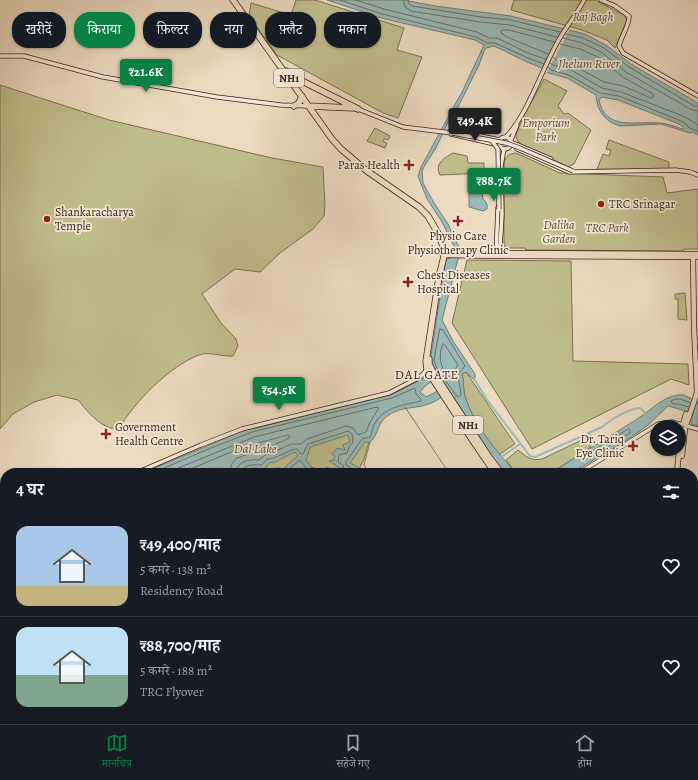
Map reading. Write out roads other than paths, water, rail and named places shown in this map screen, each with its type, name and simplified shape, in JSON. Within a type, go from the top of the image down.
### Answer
[{"type":"highway","name":"NH1","points":[[234,0],[269,51],[285,71]]},
{"type":"highway","name":"NH1","points":[[234,0],[332,139],[341,149],[367,171],[419,207],[428,216],[439,234],[447,254]]},
{"type":"highway","points":[[285,71],[358,109]]},
{"type":"highway","points":[[294,106],[300,101],[302,96]]},
{"type":"highway","points":[[308,106],[358,109]]},
{"type":"highway","points":[[315,116],[316,108],[318,106]]},
{"type":"highway","points":[[430,371],[426,361],[438,288],[447,254]]},
{"type":"highway","name":"NH1","points":[[430,371],[458,414],[497,468]]},
{"type":"highway","name":"NH1","points":[[458,414],[472,441],[491,468]]},
{"type":"main road","points":[[448,132],[456,131],[500,140],[506,137],[521,115],[556,44],[578,10],[582,0]]},
{"type":"main road","points":[[601,0],[615,6],[630,16],[630,20],[619,46],[623,53],[698,96]]},
{"type":"main road","points":[[0,56],[24,56],[103,77],[217,97],[281,105],[308,106]]},
{"type":"main road","points":[[358,109],[399,126],[448,132],[491,140],[520,148],[574,172]]},
{"type":"main road","points":[[448,132],[508,149],[518,120]]},
{"type":"main road","points":[[506,137],[511,143],[564,171],[574,173],[676,170],[698,175]]},
{"type":"main road","points":[[491,140],[498,149],[500,212],[499,255]]},
{"type":"main road","points":[[499,255],[500,212],[497,160],[501,147],[500,140]]},
{"type":"main road","points":[[500,246],[509,253]]},
{"type":"main road","points":[[499,255],[509,253],[694,256]]},
{"type":"main road","points":[[447,254],[694,256]]},
{"type":"main road","points":[[686,420],[697,392],[694,327],[694,256]]},
{"type":"main road","points":[[148,468],[242,429],[389,393],[430,371]]},
{"type":"main road","points":[[686,427],[698,429]]},
{"type":"main road","points":[[587,468],[650,429]]},
{"type":"main road","points":[[679,468],[680,456]]},
{"type":"water","points":[[327,0],[403,0],[435,6],[511,16],[585,34],[606,45],[631,64],[698,103],[698,135],[661,124],[620,126],[606,119],[600,111],[596,95],[567,78],[548,73],[542,68],[494,46],[486,48],[484,51],[479,65],[458,107],[448,122],[436,148],[425,165],[422,171],[423,183],[448,224],[458,245],[461,257],[458,259],[442,320],[453,341],[475,374],[474,380],[466,372],[462,374],[465,396],[474,417],[486,437],[512,468],[499,468],[432,381],[420,392],[426,397],[438,391],[442,397],[434,402],[403,409],[386,417],[372,440],[369,443],[365,442],[350,463],[360,468],[340,468],[329,461],[334,460],[335,456],[332,454],[337,448],[345,450],[343,445],[350,442],[348,435],[310,447],[306,461],[311,467],[314,468],[285,468],[298,456],[295,452],[275,462],[269,463],[266,468],[155,468],[251,428],[391,395],[428,376],[445,264],[447,259],[453,257],[455,248],[442,222],[427,199],[418,176],[421,167],[463,90],[484,45],[475,40],[381,18],[381,12],[363,12]],"holes":[[[602,97],[618,100],[679,124],[684,128],[662,123],[631,123],[615,120],[602,110],[599,100]]]},
{"type":"water","points":[[479,184],[484,184],[481,186],[483,199],[486,203],[487,209],[483,211],[469,207],[469,186],[474,188]]},
{"type":"water","points":[[684,395],[698,402],[698,426],[691,424],[693,413],[668,406],[653,420],[650,420],[650,423],[647,426],[614,448],[580,468],[559,468],[640,417],[667,398]]},
{"type":"waterway","points":[[473,377],[487,400],[530,456],[535,457],[602,427],[631,410],[640,408],[646,414]]},
{"type":"waterway","points":[[405,407],[446,468]]},
{"type":"waterway","points":[[589,433],[595,446]]},
{"type":"waterway","points":[[366,468],[364,465],[370,442]]},
{"type":"waterway","points":[[500,458],[520,444]]},
{"type":"place","name":"Paras Health","points":[[409,165]]},
{"type":"place","name":"TRC Srinagar","points":[[601,204]]},
{"type":"place","name":"Shankaracharya Temple","points":[[47,219]]},
{"type":"place","name":"Physio Care Physiotherapy Clinic","points":[[458,221]]},
{"type":"place","name":"Chest Diseases Hospital","points":[[408,282]]},
{"type":"place","name":"Government Health Centre","points":[[106,434]]},
{"type":"place","name":"Dr. Tariq Eye Clinic","points":[[633,446]]},
{"type":"district","name":"DAL GATE","points":[[427,374]]},
{"type":"park label","name":"Raj Bagh","points":[[593,17]]},
{"type":"park label","name":"Emporium Park","points":[[546,130]]},
{"type":"park label","name":"TRC Park","points":[[607,228]]},
{"type":"park label","name":"Daliha Garden","points":[[559,232]]},
{"type":"water label","name":"Jhelum River","points":[[589,63]]},
{"type":"water label","name":"Dal Lake","points":[[255,448]]}]
